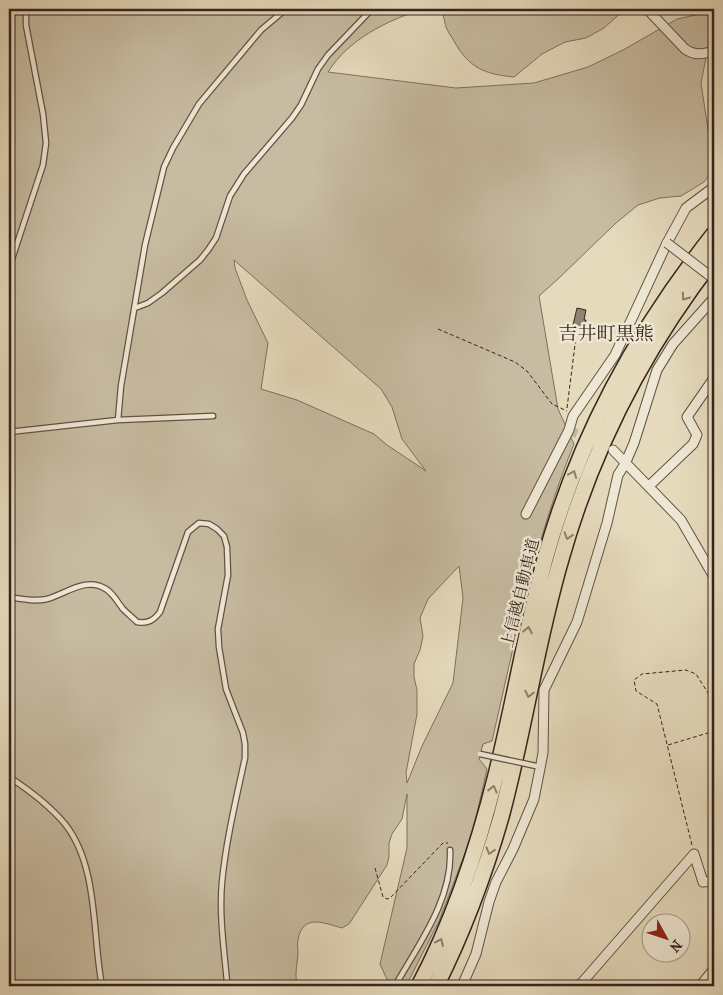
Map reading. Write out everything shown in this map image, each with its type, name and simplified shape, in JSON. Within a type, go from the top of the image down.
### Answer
[{"type":"highway","name":"上信越自動車道","points":[[419,986],[450,920],[486,814],[536,594],[556,521],[568,488],[597,418],[629,356],[671,292],[714,234]]},
{"type":"highway","name":"上信越自動車道","points":[[436,986],[464,924],[489,856],[510,779],[552,590],[582,491],[608,430],[641,366],[684,298],[714,258]]},
{"type":"street","points":[[647,10],[691,54],[703,54],[714,51]]},
{"type":"street","points":[[526,514],[569,430],[574,416],[615,355],[667,243],[686,208],[714,187]]},
{"type":"street","points":[[667,243],[714,279]]},
{"type":"street","points":[[462,986],[476,954],[496,882],[513,849],[534,799],[544,745],[543,700],[546,685],[576,622],[607,523],[618,476],[625,464],[657,370],[673,344],[714,298]]},
{"type":"street","points":[[649,486],[693,444],[698,435],[687,417],[714,378]]},
{"type":"street","points":[[613,450],[681,520],[714,577]]},
{"type":"street","points":[[694,854],[703,882],[714,881]]},
{"type":"street","points":[[579,986],[694,854]]},
{"type":"street","points":[[700,986],[714,969]]},
{"type":"lane","points":[[9,268],[44,165],[46,143],[26,25],[26,9]]},
{"type":"lane","points":[[118,420],[121,386],[146,245],[164,167],[172,148],[199,104],[261,30],[286,9]]},
{"type":"lane","points":[[135,308],[148,303],[162,293],[200,260],[208,250],[216,238],[230,196],[244,174],[292,118],[301,105],[318,69],[328,55],[372,9]]},
{"type":"lane","points":[[9,432],[118,420],[213,416]]},
{"type":"lane","points":[[9,597],[31,600],[46,599],[84,584],[95,584],[104,587],[113,594],[122,608],[138,622],[150,622],[160,612],[188,532],[199,523],[209,524],[224,536],[227,547],[228,574],[218,629],[219,647],[226,689],[245,744],[245,758],[227,845],[222,883],[222,942],[226,986]]},
{"type":"lane","points":[[480,754],[539,767]]},
{"type":"lane","points":[[9,777],[28,789],[60,818],[74,838],[81,854],[88,880],[102,986]]},
{"type":"lane","points":[[395,986],[435,914],[448,880],[451,860],[450,850]]},
{"type":"path","points":[[438,329],[515,362],[527,371],[552,404],[567,411],[576,337]]},
{"type":"path","points":[[694,854],[657,704],[636,691],[634,680],[642,674],[686,670],[696,674],[708,693],[714,697]]},
{"type":"path","points":[[667,746],[711,732],[714,737]]},
{"type":"path","points":[[375,868],[383,897],[387,899],[443,843],[447,842],[450,845],[450,850]]},
{"type":"shaded area","points":[[9,9],[423,9],[396,19],[370,33],[346,50],[328,72],[456,88],[534,83],[588,67],[625,49],[677,19],[714,11],[714,39],[707,53],[701,83],[714,170],[704,182],[681,196],[660,198],[638,205],[616,223],[539,296],[558,409],[574,444],[560,480],[537,554],[492,741],[483,744],[479,759],[487,769],[472,835],[439,921],[406,986],[390,986],[380,964],[407,848],[407,794],[402,819],[392,834],[389,843],[387,865],[349,924],[342,928],[321,922],[309,923],[304,926],[298,942],[296,979],[298,986],[9,986]],"holes":[[[234,260],[381,389],[392,407],[402,439],[426,471],[374,434],[297,400],[261,389],[268,343],[247,300],[235,268]],[[459,566],[463,598],[453,683],[422,746],[407,783],[406,773],[417,714],[414,664],[423,636],[420,618],[428,599]]]},
{"type":"shaded area","points":[[440,9],[625,9],[604,28],[586,38],[565,42],[542,54],[514,77],[494,74],[478,68],[465,58],[446,27]]},
{"type":"building","points":[[577,308],[586,310],[584,320],[586,320],[582,329],[573,325]]},
{"type":"tunnel","points":[[569,430],[592,441]]},
{"type":"district","name":"吉井町黒熊","points":[[606,334]]}]
